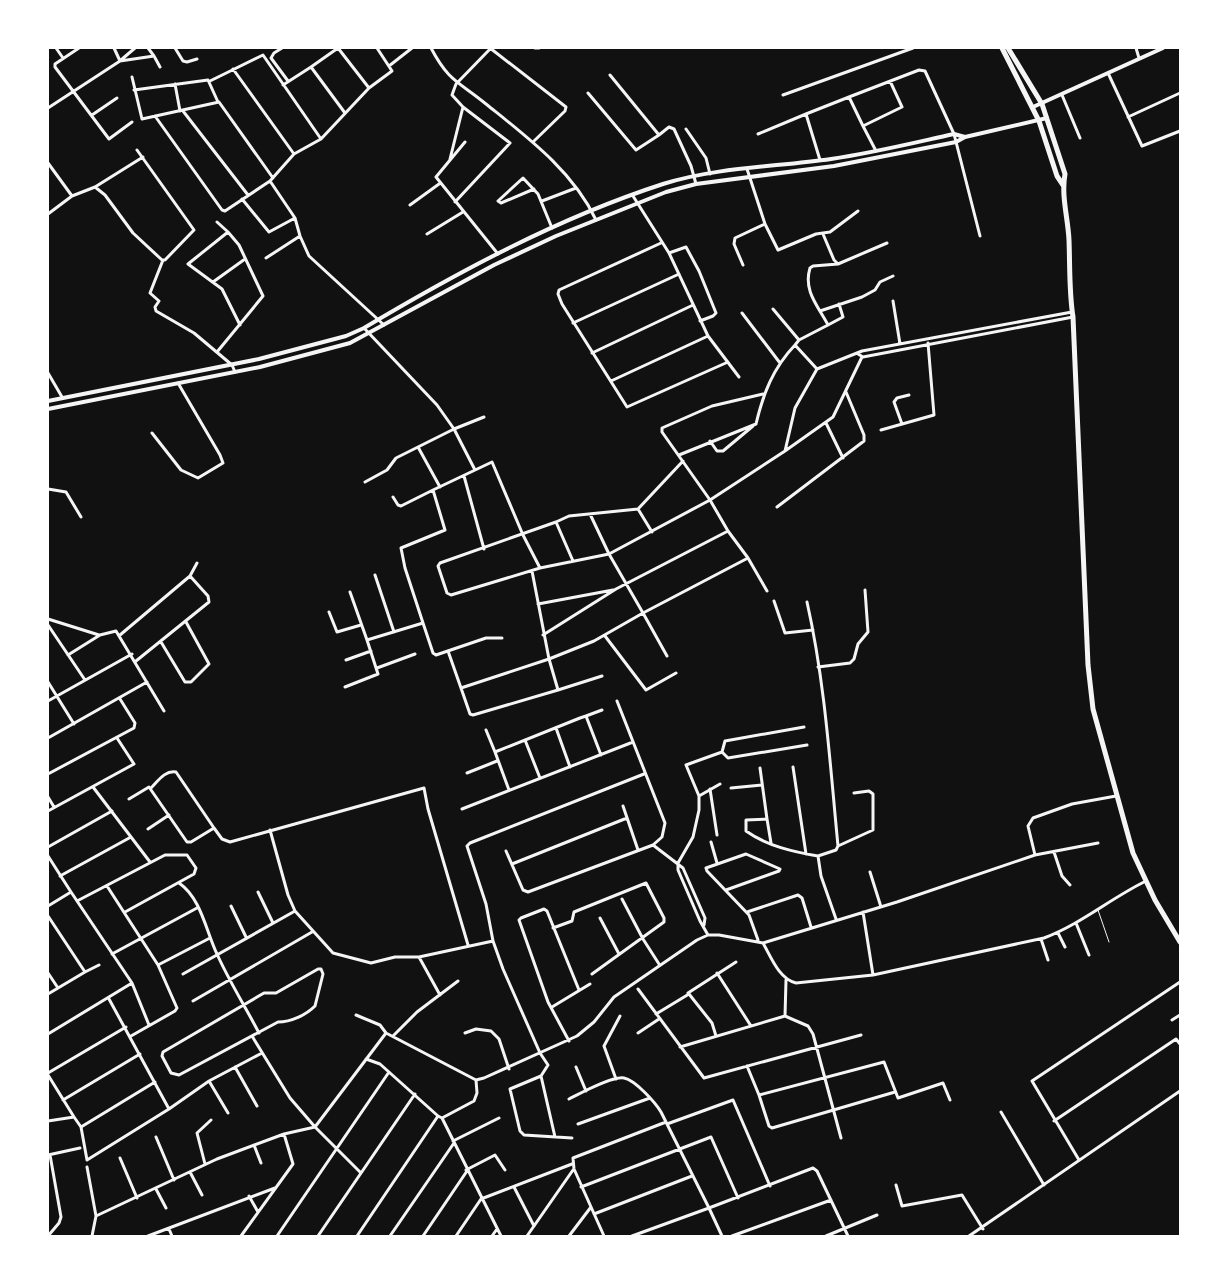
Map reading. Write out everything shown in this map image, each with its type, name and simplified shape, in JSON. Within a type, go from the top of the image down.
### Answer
[{"type":"highway","points":[[1002,48],[1033,107],[1057,176],[1063,185]]},
{"type":"highway","points":[[1008,48],[1042,104],[1063,166],[1063,185],[1069,239],[1089,681],[1093,709],[1133,853],[1179,935],[1180,942]]},
{"type":"main road","points":[[1033,107],[1163,48]]},
{"type":"main road","points":[[48,401],[232,365],[346,336],[415,300],[478,263],[592,212],[664,184],[694,177],[876,151],[954,134],[965,136],[1047,118]]},
{"type":"main road","points":[[48,409],[235,372],[289,360],[350,343],[369,335],[482,271],[596,220],[666,192],[696,184],[834,166],[901,154],[956,142],[965,136]]},
{"type":"main road","points":[[899,146],[901,154]]},
{"type":"main road","points":[[415,300],[418,306]]},
{"type":"main road","points":[[286,352],[289,360]]},
{"type":"main road","points":[[124,385],[125,393]]},
{"type":"street","points":[[56,48],[63,58]]},
{"type":"street","points":[[79,48],[55,64],[55,67],[71,91],[92,115],[109,139],[132,122]]},
{"type":"street","points":[[114,48],[120,61]]},
{"type":"street","points":[[48,108],[71,91],[120,61],[135,48]]},
{"type":"street","points":[[148,48],[160,67]]},
{"type":"street","points":[[175,48],[183,61],[188,62],[198,59]]},
{"type":"street","points":[[282,48],[274,53],[271,58],[288,81]]},
{"type":"street","points":[[283,86],[338,48],[369,88]]},
{"type":"street","points":[[155,116],[222,210],[225,211],[272,180],[294,154],[321,139],[369,88],[390,73],[392,70],[377,48]]},
{"type":"street","points":[[389,66],[412,48]]},
{"type":"street","points":[[431,48],[440,66],[456,84],[468,89],[534,141],[576,188],[596,220]]},
{"type":"street","points":[[456,202],[510,144],[452,96],[456,84],[491,48],[566,107],[565,111],[534,141]]},
{"type":"street","points":[[535,48],[540,48]]},
{"type":"street","points":[[783,95],[913,48]]},
{"type":"street","points":[[1136,48],[1139,58]]},
{"type":"street","points":[[134,90],[210,81],[263,55],[321,139]]},
{"type":"street","points":[[120,61],[154,56]]},
{"type":"street","points":[[311,67],[345,113]]},
{"type":"street","points":[[233,69],[294,154]]},
{"type":"street","points":[[758,134],[919,70],[925,71],[954,134],[964,182],[980,236]]},
{"type":"street","points":[[1108,73],[1143,146],[1180,131]]},
{"type":"street","points":[[610,75],[659,135]]},
{"type":"street","points":[[132,77],[142,118],[218,102]]},
{"type":"street","points":[[210,81],[218,102],[272,180],[295,218],[300,236],[309,256],[379,319],[384,326]]},
{"type":"street","points":[[863,126],[901,109],[890,81]]},
{"type":"street","points":[[175,84],[181,111],[248,195]]},
{"type":"street","points":[[588,93],[636,150],[670,127],[674,129],[689,161],[696,184]]},
{"type":"street","points":[[1128,117],[1180,93]]},
{"type":"street","points":[[1062,94],[1080,138]]},
{"type":"street","points":[[849,97],[876,151]]},
{"type":"street","points":[[92,115],[117,98]]},
{"type":"street","points":[[450,159],[463,107]]},
{"type":"street","points":[[806,114],[820,160]]},
{"type":"street","points":[[686,129],[706,158],[710,175]]},
{"type":"street","points":[[465,142],[436,175],[439,184],[498,254]]},
{"type":"street","points":[[137,150],[194,230],[163,260],[150,292],[159,301],[155,307],[156,312],[189,330],[232,365],[235,372]]},
{"type":"street","points":[[48,214],[72,196],[94,188],[143,157]]},
{"type":"street","points":[[48,164],[72,196]]},
{"type":"street","points":[[747,170],[765,224],[779,250],[836,228],[858,211]]},
{"type":"street","points":[[534,189],[501,203],[498,201],[521,178],[534,189],[542,201],[552,229]]},
{"type":"street","points":[[410,205],[439,184]]},
{"type":"street","points":[[94,188],[105,195],[137,238],[163,260]]},
{"type":"street","points":[[542,201],[576,188]]},
{"type":"street","points":[[634,196],[636,203],[669,253],[708,336],[739,377]]},
{"type":"street","points":[[242,199],[269,232],[295,218]]},
{"type":"street","points":[[427,234],[463,212]]},
{"type":"street","points":[[217,222],[238,242],[263,296],[217,352]]},
{"type":"street","points":[[743,265],[734,244],[735,238],[765,224]]},
{"type":"street","points":[[228,232],[188,263],[189,266],[222,289],[240,325]]},
{"type":"street","points":[[823,234],[834,260],[838,264]]},
{"type":"street","points":[[266,258],[300,236]]},
{"type":"street","points":[[523,242],[527,251]]},
{"type":"street","points":[[661,243],[559,290],[559,297],[573,323],[628,408],[728,362]]},
{"type":"street","points":[[828,325],[808,288],[810,268],[813,266],[838,264],[887,243]]},
{"type":"street","points":[[669,253],[686,247],[699,271],[716,313],[700,321]]},
{"type":"street","points":[[213,282],[245,259]]},
{"type":"street","points":[[478,263],[482,271]]},
{"type":"street","points":[[573,323],[680,274]]},
{"type":"street","points":[[820,311],[868,294],[876,289],[880,282],[893,276]]},
{"type":"street","points":[[893,301],[900,344]]},
{"type":"street","points":[[710,441],[717,451],[722,451],[756,424],[763,394],[780,363],[800,340],[843,317],[839,304]]},
{"type":"street","points":[[592,353],[692,305]]},
{"type":"street","points":[[773,308],[800,340]]},
{"type":"street","points":[[742,313],[780,363]]},
{"type":"street","points":[[785,451],[795,408],[817,369],[862,351],[958,332],[1072,315]]},
{"type":"street","points":[[858,354],[862,356],[1072,315]]},
{"type":"street","points":[[364,328],[437,405],[454,429],[475,470]]},
{"type":"street","points":[[958,332],[959,337]]},
{"type":"street","points":[[611,381],[708,336]]},
{"type":"street","points":[[921,339],[922,344]]},
{"type":"street","points":[[881,430],[932,417],[935,413],[928,343]]},
{"type":"street","points":[[795,345],[817,369]]},
{"type":"street","points":[[683,461],[638,509],[569,516],[523,535],[438,564],[447,593],[451,595],[540,568],[609,554],[710,500],[826,423],[832,417],[846,392],[862,356],[862,351]]},
{"type":"street","points":[[48,373],[62,397]]},
{"type":"street","points":[[152,433],[181,470],[198,478],[223,463],[178,383]]},
{"type":"street","points":[[777,507],[862,444],[864,438],[846,392]]},
{"type":"street","points":[[763,394],[712,406],[662,428],[662,432],[710,500],[728,531],[748,558],[767,592]]},
{"type":"street","points":[[902,424],[894,402],[897,398],[909,395]]},
{"type":"street","points":[[366,482],[387,470],[396,458],[454,429],[484,418]]},
{"type":"street","points":[[826,423],[843,458]]},
{"type":"street","points":[[679,455],[756,424]]},
{"type":"street","points":[[418,447],[440,488]]},
{"type":"street","points":[[393,497],[398,505],[401,506],[492,462],[523,535],[540,568]]},
{"type":"street","points":[[464,476],[484,549]]},
{"type":"street","points":[[48,489],[66,492],[81,517]]},
{"type":"street","points":[[433,490],[445,530],[401,549],[433,653],[438,654],[486,638],[502,638]]},
{"type":"street","points":[[638,509],[652,532]]},
{"type":"street","points":[[590,514],[609,554],[667,656]]},
{"type":"street","points":[[556,522],[573,562]]},
{"type":"street","points":[[543,636],[616,589],[728,531]]},
{"type":"street","points":[[461,688],[549,659],[605,636],[643,613],[748,558]]},
{"type":"street","points":[[120,635],[190,576],[197,563]]},
{"type":"street","points":[[532,571],[543,636],[558,690]]},
{"type":"street","points":[[375,575],[394,632]]},
{"type":"street","points":[[136,661],[186,622],[210,600],[190,576]]},
{"type":"street","points":[[538,604],[616,589]]},
{"type":"street","points":[[818,667],[850,663],[854,659],[858,644],[868,632],[865,590]]},
{"type":"street","points":[[345,687],[377,676],[377,668],[350,592]]},
{"type":"street","points":[[774,601],[785,633],[813,630]]},
{"type":"street","points":[[807,602],[818,667],[838,846]]},
{"type":"street","points":[[329,612],[337,632],[361,625]]},
{"type":"street","points":[[48,619],[100,636]]},
{"type":"street","points":[[161,642],[185,682],[191,682],[209,664],[186,622]]},
{"type":"street","points":[[367,640],[423,623]]},
{"type":"street","points":[[48,625],[85,680]]},
{"type":"street","points":[[68,655],[113,630],[120,635],[132,654],[164,711]]},
{"type":"street","points":[[605,636],[646,690],[676,673]]},
{"type":"street","points":[[346,660],[371,651]]},
{"type":"street","points":[[448,651],[470,714],[473,715],[602,676]]},
{"type":"street","points":[[48,701],[132,654]]},
{"type":"street","points":[[377,668],[415,654]]},
{"type":"street","points":[[48,682],[74,724]]},
{"type":"street","points":[[48,738],[120,699],[147,682]]},
{"type":"street","points":[[48,774],[117,738],[136,725],[120,699]]},
{"type":"street","points":[[506,851],[523,890],[528,892],[653,845],[664,833],[665,823],[644,774],[617,701]]},
{"type":"street","points":[[495,752],[602,710]]},
{"type":"street","points":[[586,716],[601,755]]},
{"type":"street","points":[[722,752],[725,741],[804,727]]},
{"type":"street","points":[[556,728],[570,767]]},
{"type":"street","points":[[486,730],[509,790]]},
{"type":"street","points":[[48,811],[134,764],[117,738]]},
{"type":"street","points":[[525,740],[540,778]]},
{"type":"street","points":[[462,809],[632,742]]},
{"type":"street","points":[[722,752],[728,758],[807,745]]},
{"type":"street","points":[[678,863],[693,837],[699,810],[699,796],[686,765],[722,752]]},
{"type":"street","points":[[467,773],[497,761]]},
{"type":"street","points":[[793,767],[806,854]]},
{"type":"street","points":[[760,768],[771,843]]},
{"type":"street","points":[[129,799],[147,787],[151,788],[170,771],[176,772],[214,828],[227,842],[424,788],[428,809],[468,946]]},
{"type":"street","points":[[572,1138],[522,1134],[510,1089],[541,1076],[548,1065],[540,1053],[510,987],[493,941],[486,904],[467,849],[468,844],[644,774]]},
{"type":"street","points":[[699,796],[720,784]]},
{"type":"street","points":[[731,788],[762,785]]},
{"type":"street","points":[[93,787],[150,862]]},
{"type":"street","points":[[151,788],[188,843],[214,828]]},
{"type":"street","points":[[710,789],[717,835]]},
{"type":"street","points":[[767,819],[747,819],[746,830],[771,843],[818,856],[836,850],[838,846],[873,830],[872,794],[869,791],[854,793]]},
{"type":"street","points":[[1035,855],[1028,826],[1029,820],[1059,808],[1116,796]]},
{"type":"street","points":[[48,797],[54,807]]},
{"type":"street","points":[[623,806],[638,850]]},
{"type":"street","points":[[48,847],[112,812]]},
{"type":"street","points":[[148,829],[169,815]]},
{"type":"street","points":[[512,864],[627,818]]},
{"type":"street","points":[[270,830],[288,895],[295,911],[331,952],[352,956],[365,963],[394,957],[419,957],[493,941]]},
{"type":"street","points":[[60,876],[131,837]]},
{"type":"street","points":[[711,842],[717,863]]},
{"type":"street","points":[[763,943],[836,919],[881,907],[1035,855],[1098,844]]},
{"type":"street","points":[[653,845],[678,863],[682,878],[708,935]]},
{"type":"street","points":[[1054,852],[1062,876],[1070,885]]},
{"type":"street","points":[[77,901],[168,854],[188,855],[197,870],[194,874],[125,912]]},
{"type":"street","points":[[726,890],[780,870],[748,854],[717,863],[706,869],[726,890],[747,912],[758,940]]},
{"type":"street","points":[[48,856],[132,983],[149,1025]]},
{"type":"street","points":[[818,856],[821,876],[836,919]]},
{"type":"street","points":[[870,872],[881,907]]},
{"type":"street","points":[[786,980],[800,983],[873,975],[1041,939],[1058,933],[1123,892],[1147,881]]},
{"type":"street","points":[[178,883],[189,892],[209,930],[217,955],[259,1033]]},
{"type":"street","points":[[553,928],[572,921],[574,912],[646,883],[664,921],[643,939],[592,974]]},
{"type":"street","points":[[107,886],[158,965],[177,1008],[131,1036]]},
{"type":"street","points":[[48,906],[71,892]]},
{"type":"street","points":[[258,892],[273,923]]},
{"type":"street","points":[[747,912],[798,895],[802,898],[811,927]]},
{"type":"street","points":[[622,899],[643,939],[659,964]]},
{"type":"street","points":[[231,906],[246,937]]},
{"type":"street","points":[[112,954],[197,908]]},
{"type":"street","points":[[569,1041],[552,1007],[519,920],[526,915],[546,910],[579,990]]},
{"type":"street","points":[[183,974],[295,911]]},
{"type":"street","points":[[863,912],[873,975]]},
{"type":"street","points":[[48,916],[85,972]]},
{"type":"street","points":[[600,918],[619,954]]},
{"type":"street","points":[[1076,923],[1089,955]]},
{"type":"street","points":[[193,1001],[312,932]]},
{"type":"street","points":[[1058,933],[1065,947]]},
{"type":"street","points":[[356,1015],[380,1025],[386,1033],[476,1080],[492,1076],[569,1041],[594,1022],[614,997],[659,964],[708,935],[758,940],[763,943],[786,980],[785,1016]]},
{"type":"street","points":[[158,965],[210,938]]},
{"type":"street","points":[[1041,939],[1048,960]]},
{"type":"street","points":[[419,957],[440,995]]},
{"type":"street","points":[[656,1014],[736,962]]},
{"type":"street","points":[[48,994],[98,965]]},
{"type":"street","points":[[318,969],[322,971],[313,1008],[289,1021],[278,1022],[259,1033],[177,1076],[172,1073],[162,1056],[166,1050],[264,994],[276,993],[318,969]]},
{"type":"street","points":[[48,973],[58,988]]},
{"type":"street","points":[[717,973],[751,1026]]},
{"type":"street","points":[[393,1036],[413,1016],[458,981]]},
{"type":"street","points":[[1079,1160],[1054,1121],[1032,1080],[1180,982]]},
{"type":"street","points":[[48,1034],[110,999],[132,983]]},
{"type":"street","points":[[552,1007],[590,984]]},
{"type":"street","points":[[638,989],[704,1078],[861,1035]]},
{"type":"street","points":[[688,994],[692,996],[712,1023],[716,1036]]},
{"type":"street","points":[[110,999],[169,1109]]},
{"type":"street","points":[[1172,1020],[1180,1014]]},
{"type":"street","points":[[616,1079],[604,1046],[620,1016]]},
{"type":"street","points":[[680,1047],[785,1016],[808,1026],[813,1034],[826,1078],[841,1138]]},
{"type":"street","points":[[638,1033],[659,1019]]},
{"type":"street","points":[[126,1027],[48,1074],[82,1127],[87,1160],[169,1109],[209,1081],[262,1053]]},
{"type":"street","points":[[465,1033],[476,1030],[492,1030],[499,1039],[509,1068]]},
{"type":"street","points":[[96,1216],[205,1164],[284,1134],[315,1127],[386,1033]]},
{"type":"street","points":[[252,1036],[286,1093],[315,1127],[361,1173]]},
{"type":"street","points":[[1054,1121],[1176,1039],[1180,1044]]},
{"type":"street","points":[[63,1100],[140,1054]]},
{"type":"street","points":[[366,1059],[380,1064],[442,1118],[501,1236]]},
{"type":"street","points":[[759,1096],[884,1062],[899,1099],[943,1083],[946,1085],[950,1100]]},
{"type":"street","points":[[747,1066],[769,1126],[772,1128],[895,1092]]},
{"type":"street","points":[[235,1067],[257,1106]]},
{"type":"street","points":[[576,1067],[586,1091]]},
{"type":"street","points":[[277,1236],[389,1072]]},
{"type":"street","points":[[541,1076],[555,1137]]},
{"type":"street","points":[[569,1098],[616,1079],[628,1079],[650,1098],[667,1123],[722,1236]]},
{"type":"street","points":[[442,1118],[474,1101],[477,1093],[476,1080]]},
{"type":"street","points":[[209,1081],[228,1113]]},
{"type":"street","points":[[82,1127],[155,1082]]},
{"type":"street","points":[[972,1236],[1180,1091]]},
{"type":"street","points":[[318,1236],[415,1094]]},
{"type":"street","points":[[578,1124],[650,1098]]},
{"type":"street","points":[[604,1236],[572,1164],[575,1156],[733,1100],[770,1186]]},
{"type":"street","points":[[1000,1112],[1044,1184]]},
{"type":"street","points":[[357,1236],[438,1116]]},
{"type":"street","points":[[48,1120],[74,1117]]},
{"type":"street","points":[[390,1236],[453,1142],[499,1118]]},
{"type":"street","points":[[205,1164],[197,1133],[211,1120]]},
{"type":"street","points":[[241,1236],[293,1163],[284,1134]]},
{"type":"street","points":[[581,1187],[679,1148],[713,1137],[738,1198]]},
{"type":"street","points":[[156,1138],[174,1180]]},
{"type":"street","points":[[254,1145],[261,1163]]},
{"type":"street","points":[[48,1236],[59,1223],[60,1217],[49,1155],[80,1148]]},
{"type":"street","points":[[423,1236],[467,1170],[495,1155],[504,1170]]},
{"type":"street","points":[[120,1158],[137,1198]]},
{"type":"street","points":[[456,1236],[482,1199],[572,1164]]},
{"type":"street","points":[[87,1167],[96,1216],[92,1236]]},
{"type":"street","points":[[632,1236],[738,1198],[814,1168],[848,1236]]},
{"type":"street","points":[[527,1236],[574,1169]]},
{"type":"street","points":[[190,1172],[202,1195]]},
{"type":"street","points":[[594,1214],[692,1176]]},
{"type":"street","points":[[896,1185],[902,1206],[962,1195],[984,1229]]},
{"type":"street","points":[[514,1187],[534,1227]]},
{"type":"street","points":[[148,1236],[249,1196],[275,1188]]},
{"type":"street","points":[[156,1189],[166,1208]]},
{"type":"street","points":[[249,1196],[258,1212]]},
{"type":"street","points":[[732,1236],[831,1200]]},
{"type":"street","points":[[569,1236],[591,1207]]},
{"type":"street","points":[[826,1236],[877,1215]]},
{"type":"street","points":[[169,1229],[172,1236]]},
{"type":"street","points":[[492,1236],[497,1229]]},
{"type":"lane","points":[[1098,909],[1109,942]]}]
